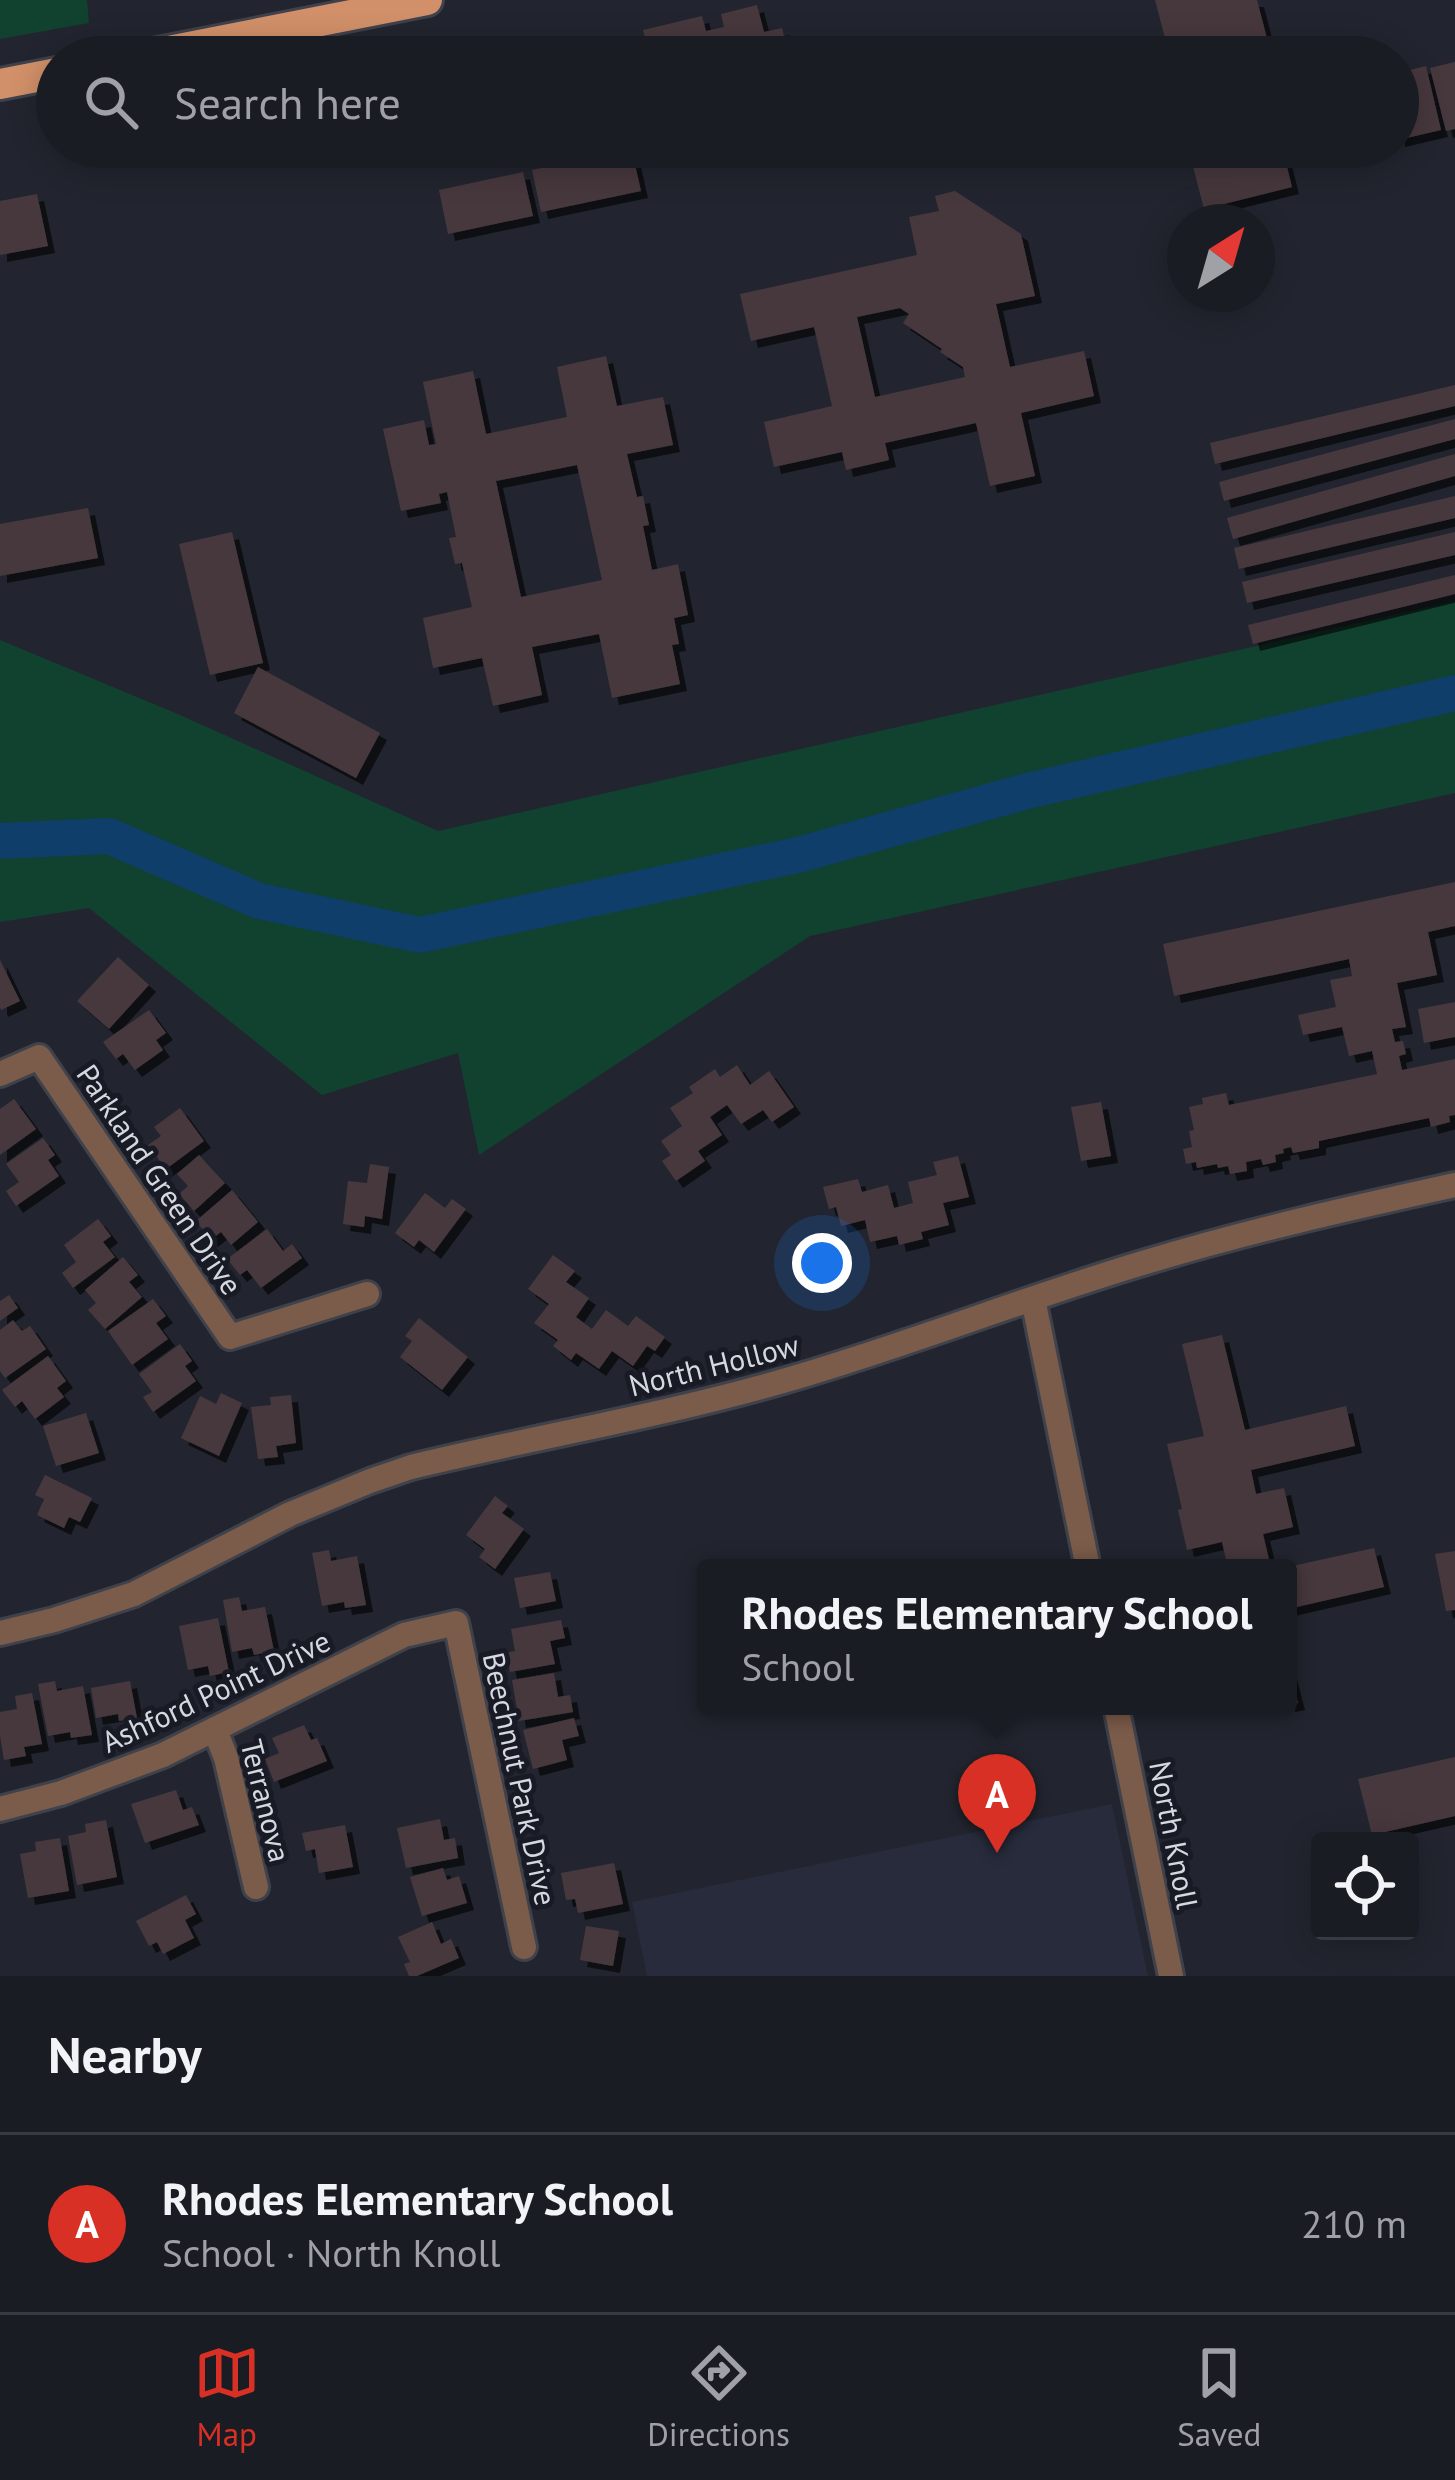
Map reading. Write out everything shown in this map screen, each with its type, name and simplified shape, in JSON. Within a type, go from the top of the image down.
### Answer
[{"type":"main road","points":[[244,36],[427,0]]},
{"type":"main road","points":[[0,84],[36,77]]},
{"type":"street","name":"Parkland Green Drive","points":[[0,1074],[39,1057],[230,1337],[367,1294]]},
{"type":"street","name":"North Hollow","points":[[0,1633],[134,1594],[290,1514],[411,1467],[782,1382],[1139,1264],[1293,1220],[1455,1185]]},
{"type":"street","points":[[1033,1299],[1086,1559]]},
{"type":"street","name":"Ashford Point Drive","points":[[0,1809],[118,1773],[404,1635],[456,1623]]},
{"type":"street","name":"Beechnut Park Drive","points":[[456,1623],[524,1947]]},
{"type":"street","name":"North Knoll","points":[[1118,1715],[1171,1976]]},
{"type":"street","name":"Terranova","points":[[215,1730],[256,1887]]},
{"type":"shaded area","points":[[1112,1804],[1148,1976],[647,1976],[632,1902]]},
{"type":"green space","points":[[0,0],[87,0],[89,23],[0,39]]},
{"type":"green space","points":[[1455,601],[1455,793],[810,936],[479,1155],[458,1053],[322,1095],[89,908],[0,922],[0,640],[438,831]]},
{"type":"building","points":[[1155,0],[1257,0],[1266,36],[1164,36]]},
{"type":"building","points":[[757,5],[764,32],[782,28],[784,36],[645,36],[643,30],[702,16],[706,31],[724,27],[721,14]]},
{"type":"building","points":[[1455,62],[1455,129],[1446,131],[1430,68]]},
{"type":"building","points":[[1426,66],[1441,130],[1419,135],[1419,68]]},
{"type":"building","points":[[636,168],[641,191],[541,212],[532,170]]},
{"type":"building","points":[[1193,168],[1287,168],[1292,187],[1224,204],[1203,204]]},
{"type":"building","points":[[523,172],[533,216],[448,234],[439,190]]},
{"type":"building","points":[[955,191],[1021,234],[1035,296],[996,304],[1010,367],[1084,351],[1094,396],[1021,413],[1035,476],[990,486],[976,423],[885,443],[889,460],[846,470],[842,452],[774,467],[764,422],[832,406],[814,327],[751,341],[740,294],[917,255],[909,217],[939,211],[935,196]],"holes":[[[900,308],[909,314],[903,323],[963,367],[965,377],[875,397],[857,317]]]},
{"type":"building","points":[[37,194],[48,246],[0,255],[0,201]]},
{"type":"building","points":[[606,356],[617,406],[663,397],[673,445],[627,454],[637,497],[643,496],[649,525],[643,526],[652,570],[678,564],[688,615],[674,618],[679,644],[672,645],[680,684],[612,698],[599,634],[532,647],[542,695],[493,706],[482,658],[433,668],[423,618],[472,607],[462,563],[455,564],[449,538],[456,537],[447,492],[439,494],[441,503],[401,511],[383,429],[424,420],[429,445],[436,444],[423,382],[473,371],[486,434],[567,417],[557,367]],"holes":[[[577,465],[602,580],[521,597],[496,481]]]},
{"type":"building","points":[[1455,385],[1455,406],[1215,464],[1210,443]]},
{"type":"building","points":[[1455,419],[1455,439],[1224,501],[1219,482]]},
{"type":"building","points":[[1455,454],[1455,476],[1233,539],[1227,518]]},
{"type":"building","points":[[1455,496],[1455,518],[1239,569],[1234,548]]},
{"type":"building","points":[[88,508],[98,558],[0,576],[0,524]]},
{"type":"building","points":[[232,532],[263,663],[210,675],[179,544]]},
{"type":"building","points":[[1455,532],[1455,555],[1247,603],[1242,582]]},
{"type":"building","points":[[1455,575],[1455,594],[1253,644],[1248,625]]},
{"type":"building","points":[[258,667],[380,733],[356,778],[234,713]]},
{"type":"building","points":[[1455,882],[1455,926],[1428,932],[1437,975],[1397,983],[1406,1027],[1392,1029],[1395,1042],[1403,1041],[1402,1070],[1455,1059],[1455,1115],[1449,1116],[1450,1122],[1431,1127],[1429,1118],[1319,1141],[1319,1148],[1293,1153],[1291,1147],[1275,1155],[1276,1162],[1246,1162],[1247,1171],[1230,1174],[1228,1166],[1186,1164],[1183,1149],[1192,1147],[1189,1131],[1194,1130],[1189,1107],[1203,1104],[1202,1098],[1226,1093],[1229,1105],[1377,1074],[1372,1051],[1349,1056],[1342,1027],[1303,1035],[1298,1015],[1336,1007],[1330,980],[1352,976],[1349,959],[1174,996],[1163,944]]},
{"type":"building","points":[[118,957],[149,985],[109,1029],[77,1001]]},
{"type":"building","points":[[0,960],[20,1001],[1,1010],[0,1007]]},
{"type":"building","points":[[1455,1002],[1455,1037],[1424,1043],[1418,1009]]},
{"type":"building","points":[[149,1010],[166,1033],[156,1040],[163,1050],[135,1070],[123,1054],[116,1059],[103,1042]]},
{"type":"building","points":[[737,1065],[750,1085],[769,1071],[794,1107],[772,1122],[763,1110],[741,1124],[727,1105],[710,1117],[722,1135],[698,1151],[705,1161],[676,1181],[662,1161],[671,1155],[661,1141],[682,1126],[670,1108],[693,1093],[689,1087],[715,1069],[720,1077]]},
{"type":"building","points":[[14,1099],[36,1129],[0,1155],[0,1109]]},
{"type":"building","points":[[1101,1102],[1111,1156],[1081,1161],[1071,1107]]},
{"type":"building","points":[[180,1108],[204,1141],[166,1169],[148,1145],[161,1136],[154,1127]]},
{"type":"building","points":[[43,1138],[55,1155],[48,1160],[59,1176],[16,1206],[6,1191],[19,1182],[6,1164]]},
{"type":"building","points":[[199,1155],[225,1183],[194,1211],[179,1194],[188,1186],[177,1174]]},
{"type":"building","points":[[958,1156],[969,1197],[943,1203],[949,1225],[921,1232],[923,1239],[899,1245],[897,1236],[870,1242],[865,1220],[841,1226],[836,1207],[829,1209],[823,1187],[858,1179],[862,1192],[888,1185],[894,1208],[913,1203],[908,1182],[937,1175],[933,1162]]},
{"type":"building","points":[[370,1164],[389,1167],[382,1219],[365,1216],[364,1227],[343,1224],[348,1181],[367,1183]]},
{"type":"building","points":[[232,1190],[258,1222],[231,1245],[221,1232],[211,1240],[196,1221]]},
{"type":"building","points":[[425,1193],[445,1208],[452,1199],[466,1209],[434,1252],[419,1240],[414,1247],[395,1233]]},
{"type":"building","points":[[98,1219],[111,1236],[103,1242],[115,1257],[73,1288],[62,1273],[76,1262],[64,1245]]},
{"type":"building","points":[[267,1229],[283,1251],[292,1244],[302,1258],[261,1288],[247,1270],[240,1275],[227,1259]]},
{"type":"building","points":[[553,1255],[575,1271],[566,1282],[589,1298],[576,1317],[592,1329],[606,1310],[628,1326],[636,1316],[665,1337],[655,1351],[647,1346],[633,1366],[612,1351],[599,1369],[576,1353],[571,1360],[553,1346],[558,1340],[534,1323],[549,1304],[528,1289]]},
{"type":"building","points":[[123,1257],[138,1275],[129,1282],[142,1297],[105,1329],[88,1310],[96,1303],[85,1290]]},
{"type":"building","points":[[9,1295],[18,1308],[0,1321],[0,1301]]},
{"type":"building","points":[[153,1299],[166,1316],[156,1323],[168,1339],[132,1365],[108,1331]]},
{"type":"building","points":[[419,1318],[468,1357],[442,1390],[400,1357],[412,1341],[405,1336]]},
{"type":"building","points":[[13,1320],[22,1331],[30,1326],[46,1349],[5,1378],[0,1371],[0,1330]]},
{"type":"building","points":[[1222,1335],[1245,1430],[1346,1406],[1355,1446],[1251,1470],[1256,1494],[1284,1488],[1293,1527],[1263,1534],[1269,1559],[1226,1559],[1222,1542],[1187,1550],[1167,1444],[1204,1436],[1182,1344]]},
{"type":"building","points":[[180,1344],[192,1361],[185,1366],[196,1381],[153,1412],[143,1397],[152,1392],[139,1374]]},
{"type":"building","points":[[48,1356],[66,1381],[57,1388],[64,1397],[35,1419],[22,1401],[15,1407],[2,1390]]},
{"type":"building","points":[[221,1393],[242,1403],[219,1456],[181,1438],[200,1396],[216,1404]]},
{"type":"building","points":[[291,1395],[296,1443],[276,1446],[278,1457],[258,1459],[251,1407],[271,1405],[270,1397]]},
{"type":"building","points":[[86,1413],[99,1453],[56,1466],[43,1426]]},
{"type":"building","points":[[45,1475],[92,1498],[80,1522],[69,1517],[64,1528],[37,1515],[44,1499],[35,1495]]},
{"type":"building","points":[[495,1496],[508,1506],[502,1513],[524,1529],[495,1569],[479,1557],[485,1549],[466,1535]]},
{"type":"building","points":[[1374,1548],[1384,1587],[1297,1607],[1297,1565]]},
{"type":"building","points":[[329,1550],[331,1561],[357,1556],[366,1605],[322,1606],[312,1553]]},
{"type":"building","points":[[1455,1551],[1455,1610],[1446,1611],[1435,1554]]},
{"type":"building","points":[[550,1572],[556,1601],[520,1608],[514,1578]]},
{"type":"building","points":[[239,1597],[242,1611],[265,1607],[274,1651],[232,1652],[223,1600]]},
{"type":"building","points":[[218,1618],[229,1672],[210,1676],[208,1666],[188,1670],[179,1626]]},
{"type":"building","points":[[561,1620],[565,1638],[550,1641],[555,1664],[510,1672],[506,1653],[515,1651],[511,1629]]},
{"type":"building","points":[[554,1673],[558,1697],[570,1695],[573,1712],[519,1721],[512,1680]]},
{"type":"building","points":[[55,1681],[57,1691],[83,1686],[92,1735],[48,1736],[38,1684]]},
{"type":"building","points":[[130,1681],[137,1718],[119,1721],[118,1714],[96,1718],[91,1688]]},
{"type":"building","points":[[32,1693],[42,1744],[24,1747],[26,1756],[4,1760],[0,1712],[17,1709],[15,1696]]},
{"type":"building","points":[[574,1718],[579,1736],[562,1740],[567,1760],[533,1769],[523,1730]]},
{"type":"building","points":[[304,1725],[311,1740],[317,1738],[327,1761],[274,1782],[265,1759],[279,1753],[272,1738]]},
{"type":"building","points":[[1455,1757],[1455,1816],[1371,1832],[1358,1779]]},
{"type":"building","points":[[176,1790],[183,1810],[192,1807],[199,1825],[145,1843],[131,1804]]},
{"type":"building","points":[[440,1819],[444,1840],[455,1838],[458,1858],[406,1868],[397,1828]]},
{"type":"building","points":[[106,1820],[117,1877],[77,1885],[68,1836],[86,1832],[85,1824]]},
{"type":"building","points":[[345,1825],[353,1867],[319,1873],[315,1849],[306,1851],[302,1833]]},
{"type":"building","points":[[60,1838],[69,1891],[28,1898],[20,1854],[36,1851],[35,1842]]},
{"type":"building","points":[[614,1863],[623,1904],[578,1913],[575,1899],[566,1900],[561,1873]]},
{"type":"building","points":[[443,1868],[447,1880],[459,1876],[467,1903],[422,1916],[410,1877]]},
{"type":"building","points":[[186,1895],[196,1914],[185,1920],[194,1938],[163,1954],[157,1942],[149,1946],[136,1921]]},
{"type":"building","points":[[432,1922],[441,1944],[451,1939],[459,1958],[409,1976],[404,1964],[410,1962],[398,1937]]},
{"type":"building","points":[[586,1926],[619,1931],[613,1966],[580,1960]]},
{"type":"waterway","points":[[0,841],[109,836],[259,901],[420,935],[798,855],[1027,791],[1455,693]]},
{"type":"place","name":"Rhodes Elementary School","points":[[997,1853]]}]
